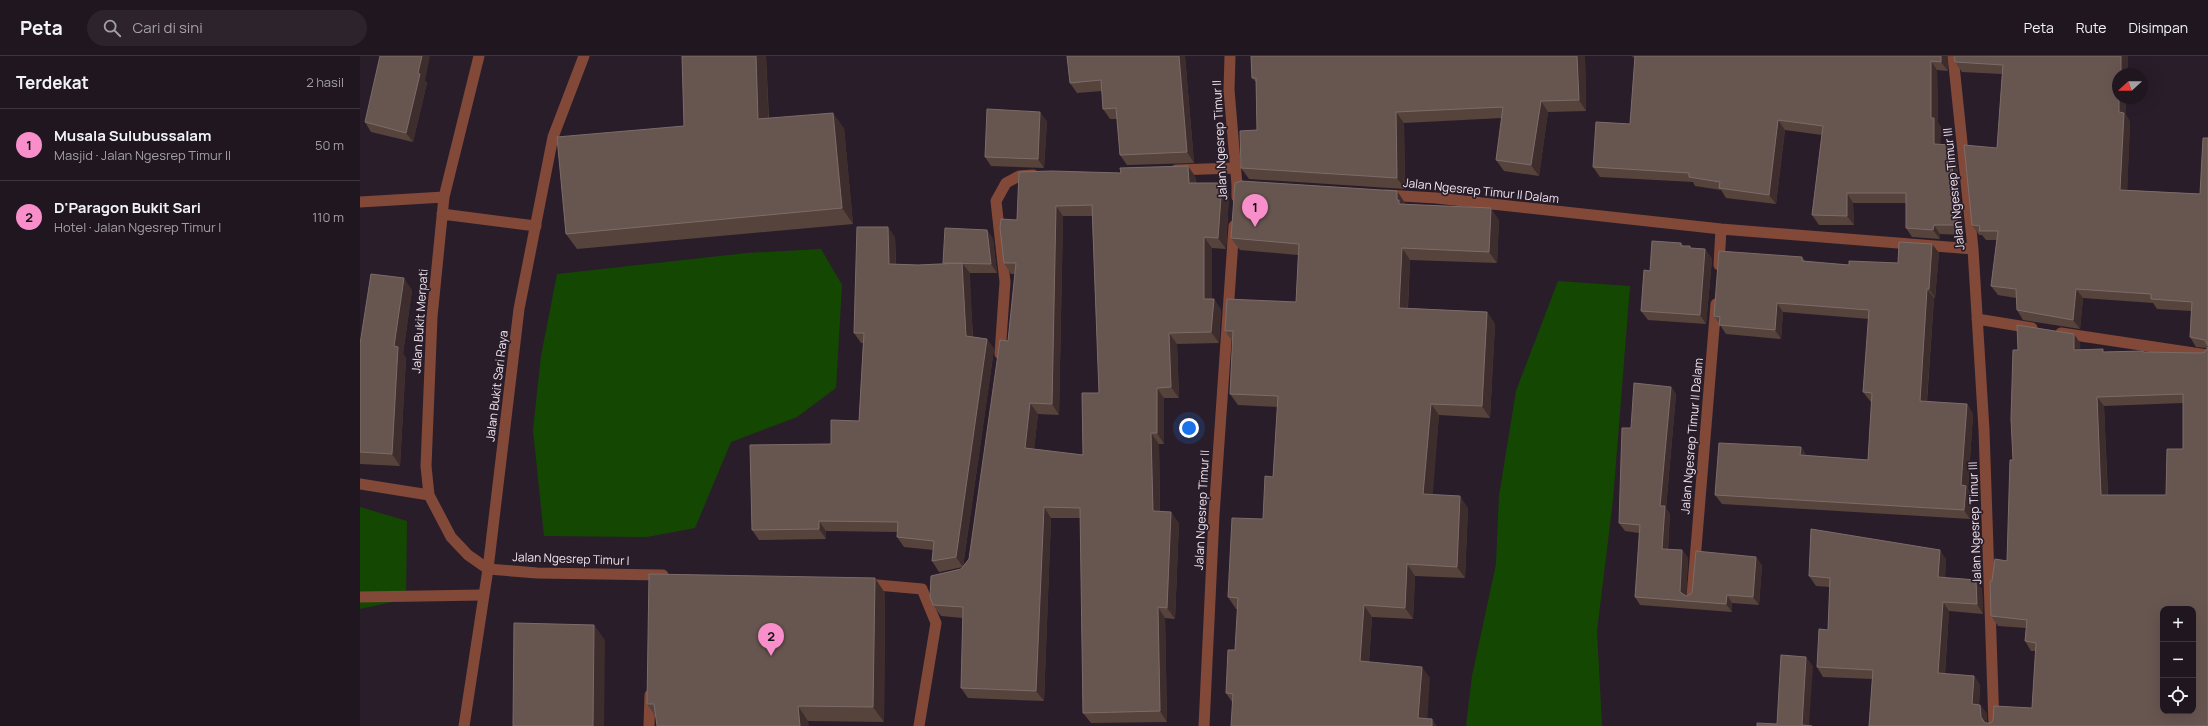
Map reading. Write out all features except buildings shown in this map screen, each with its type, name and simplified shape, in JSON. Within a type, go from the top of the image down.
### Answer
[{"type":"street","name":"Jalan Bukit Merpati","points":[[479,56],[444,197],[432,317],[426,466],[429,495],[451,537],[468,555],[488,568]]},
{"type":"street","name":"Jalan Bukit Sari Raya","points":[[464,726],[488,568],[519,309],[553,137],[584,56]]},
{"type":"street","name":"Jalan Ngesrep Timur II","points":[[1204,726],[1214,515],[1235,213],[1241,186],[1235,168],[1229,90],[1230,56]]},
{"type":"street","name":"Jalan Ngesrep Timur III","points":[[1953,56],[1973,249],[1984,430],[1994,726]]},
{"type":"street","points":[[1165,171],[1235,168]]},
{"type":"street","points":[[999,365],[1005,282],[996,201],[1006,183],[1019,176],[1042,175]]},
{"type":"street","name":"Jalan Ngesrep Timur II Dalam","points":[[1372,194],[1436,198],[1722,229],[1973,249]]},
{"type":"street","points":[[360,202],[444,197]]},
{"type":"street","points":[[442,214],[536,226]]},
{"type":"street","points":[[1718,276],[1722,229]]},
{"type":"street","name":"Jalan Ngesrep Timur II Dalam","points":[[1692,597],[1716,292]]},
{"type":"street","points":[[1977,319],[2208,355]]},
{"type":"street","points":[[360,484],[429,495]]},
{"type":"street","name":"Jalan Ngesrep Timur I","points":[[488,568],[538,573],[653,579],[676,576]]},
{"type":"street","points":[[857,583],[922,589],[932,582]]},
{"type":"street","points":[[919,726],[936,623],[922,589]]},
{"type":"street","points":[[360,597],[483,595]]},
{"type":"street","points":[[649,726],[650,686]]},
{"type":"green space","points":[[821,249],[842,285],[836,388],[797,417],[731,442],[695,528],[647,537],[544,536],[533,430],[541,356],[557,274],[747,253]]},
{"type":"green space","points":[[1558,281],[1630,286],[1613,500],[1597,631],[1602,726],[1466,726],[1472,676],[1496,564],[1499,496],[1516,391]]},
{"type":"green space","points":[[360,507],[407,521],[406,599],[360,609]]},
{"type":"place","name":"Musala Sulubussalam","points":[[1255,227]]},
{"type":"place","name":"D'Paragon Bukit Sari","points":[[771,656]]}]
